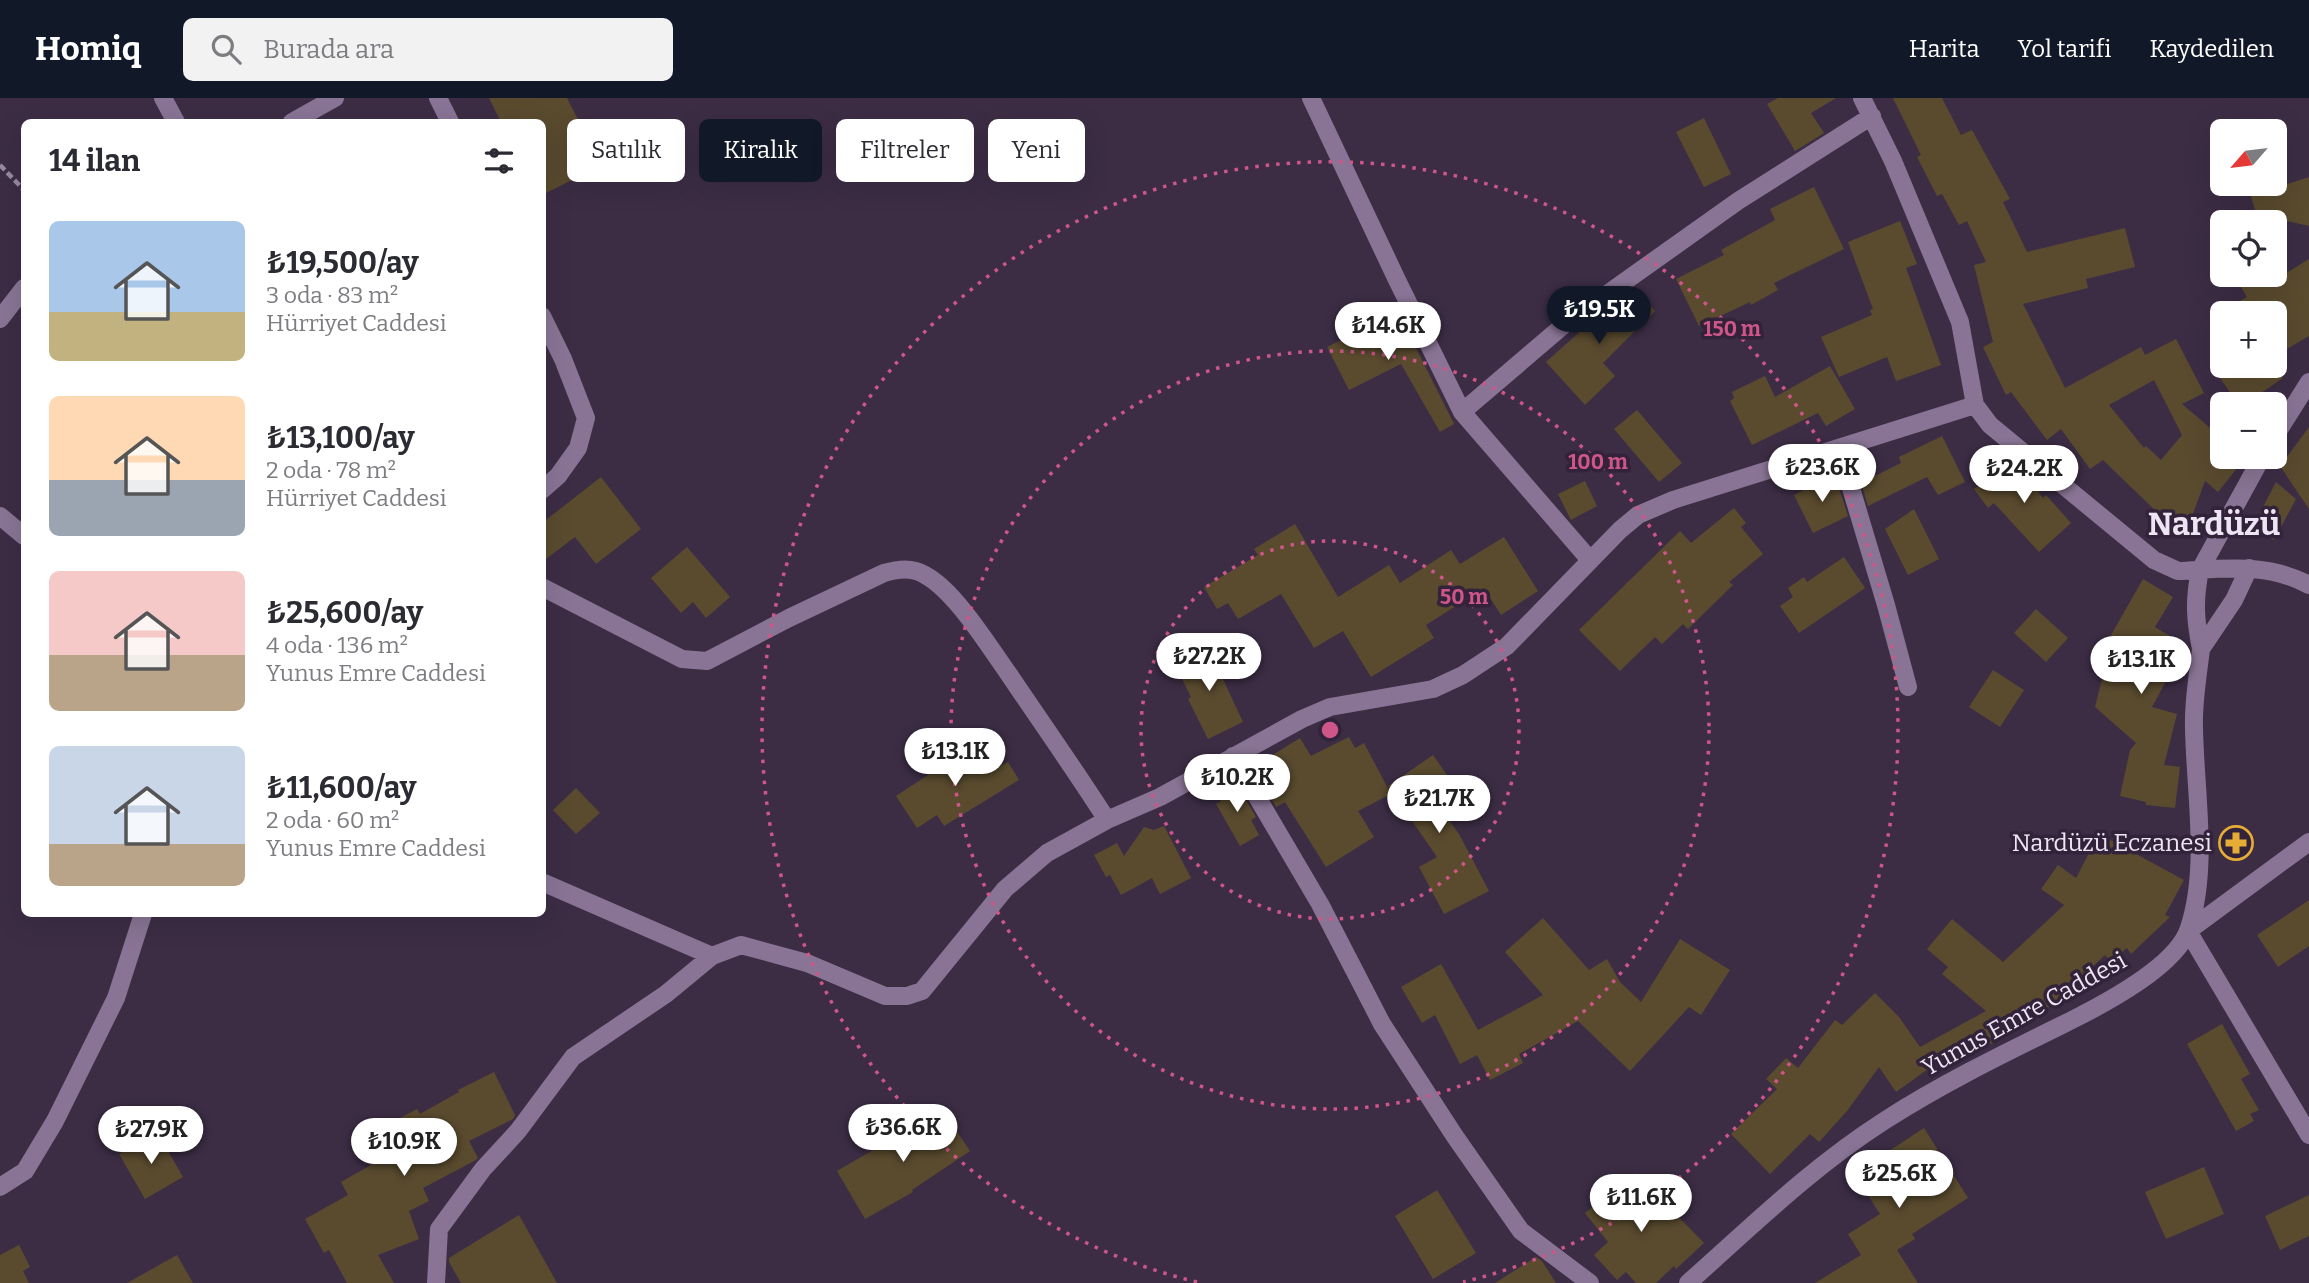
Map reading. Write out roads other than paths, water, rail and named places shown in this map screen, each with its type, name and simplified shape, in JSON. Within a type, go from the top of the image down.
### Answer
[{"type":"street","points":[[163,98],[174,119]]},
{"type":"street","points":[[297,119],[335,98]]},
{"type":"street","points":[[438,98],[448,119]]},
{"type":"street","points":[[1311,98],[1462,412],[1590,560]]},
{"type":"street","points":[[1862,98],[1960,321],[1975,405],[1990,425],[2154,560],[2178,571],[2249,568],[2285,573],[2309,585]]},
{"type":"street","points":[[1462,412],[1565,324],[1738,201],[1872,116]]},
{"type":"street","points":[[0,319],[21,292]]},
{"type":"street","points":[[546,324],[586,418],[578,448],[558,476],[546,486]]},
{"type":"street","points":[[2287,417],[2309,382]]},
{"type":"street","points":[[436,1283],[439,1229],[573,1057],[666,994],[712,956],[741,945],[807,963],[885,996],[907,996],[922,991],[1005,889],[1047,853],[1107,820],[1160,797],[1302,719],[1330,707],[1433,689],[1463,675],[1507,646],[1620,530],[1638,515],[1653,507],[1975,405]]},
{"type":"street","points":[[1839,448],[1908,687]]},
{"type":"street","points":[[2201,649],[2194,617],[2195,591],[2200,570],[2255,469]]},
{"type":"street","points":[[0,516],[21,534]]},
{"type":"street","points":[[2201,649],[2239,592],[2249,568]]},
{"type":"street","points":[[546,589],[681,659],[707,661],[779,622],[884,573],[911,569],[923,573],[942,588],[972,622],[1107,820]]},
{"type":"street","name":"Yunus Emre Caddesi","points":[[1688,1283],[1803,1181],[1873,1128],[1923,1097],[2099,1007],[2154,970],[2178,948],[2188,931],[2199,866],[2194,727],[2201,649]]},
{"type":"street","points":[[1233,756],[1320,904],[1382,1024],[1454,1135],[1521,1231],[1590,1283]]},
{"type":"street","points":[[2309,842],[2188,931],[2309,1135]]},
{"type":"street","points":[[546,884],[712,956]]},
{"type":"street","points":[[0,1187],[26,1171],[55,1121],[116,999],[142,917]]},
{"type":"place","name":"Nardüzü Eczanesi","points":[[2236,843]]},
{"type":"district","name":"Nardüzü","points":[[2214,524]]}]
